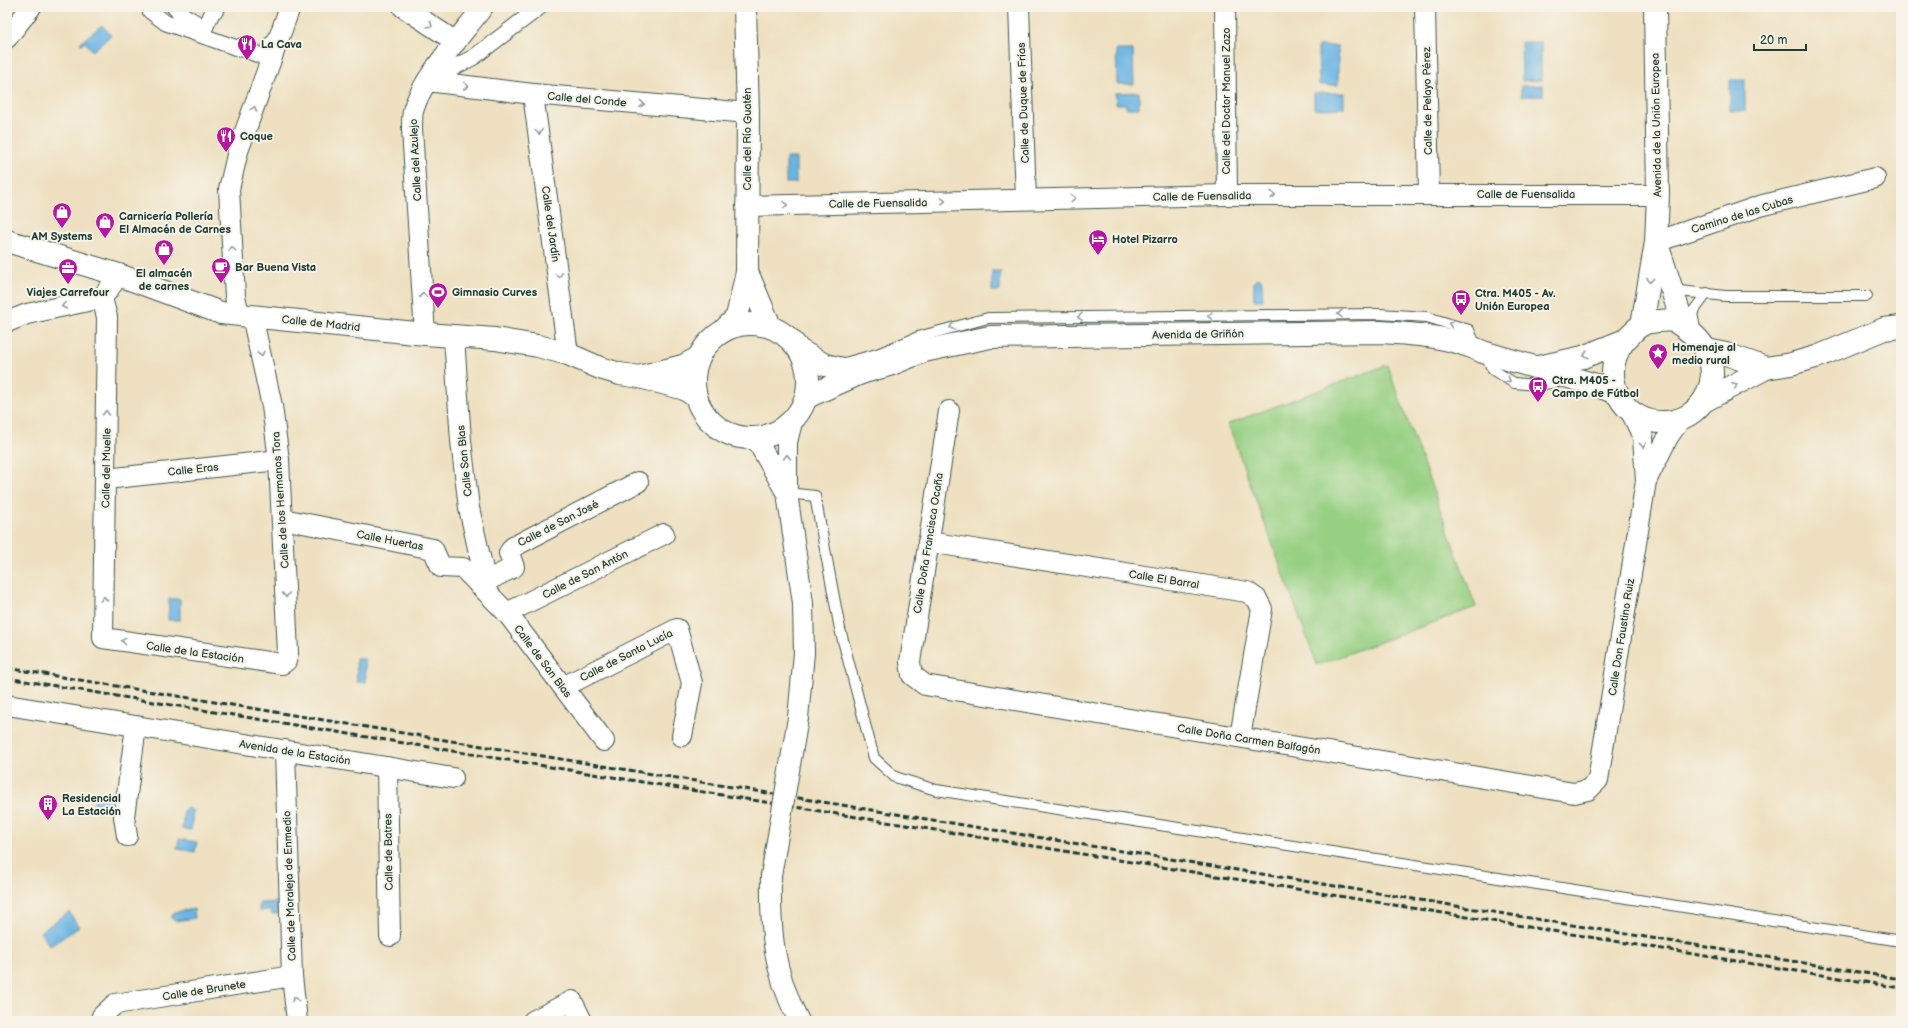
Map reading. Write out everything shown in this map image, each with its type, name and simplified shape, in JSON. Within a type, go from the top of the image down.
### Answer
[{"type":"main road","name":"Calle del Río Guatén","points":[[745,7],[748,113],[746,206],[747,272]]},
{"type":"main road","name":"Avenida de la Unión Europea","points":[[1655,7],[1658,195],[1656,242]]},
{"type":"main road","name":"Calle de Madrid","points":[[7,241],[119,275],[201,307],[221,313],[425,334],[495,339],[538,346],[568,354],[600,368],[620,374],[640,377],[685,389],[696,397]]},
{"type":"main road","points":[[1656,242],[1671,290],[1696,338],[1712,366],[1711,386],[1704,401],[1695,411],[1680,420],[1663,423],[1646,420],[1631,412],[1616,393],[1612,376],[1615,357],[1623,342],[1642,325],[1658,321],[1673,321],[1696,338],[1726,354],[1766,368]]},
{"type":"main road","points":[[1642,325],[1656,242]]},
{"type":"main road","points":[[747,272],[770,326]]},
{"type":"main road","points":[[725,329],[750,323],[770,326],[788,336],[801,351],[809,377],[807,397],[792,422],[776,434],[756,439],[744,438],[725,432],[709,420],[696,397],[693,377],[698,358],[709,341],[725,329],[737,317],[747,272]]},
{"type":"main road","points":[[1704,401],[1766,368],[1792,364],[1819,356],[1884,329],[1901,327]]},
{"type":"main road","name":"Avenida de Griñón","points":[[807,397],[861,373],[889,365],[924,351],[990,337],[1380,332],[1424,334],[1476,348],[1616,393]]},
{"type":"main road","name":"Avenida de Griñón","points":[[1536,368],[1583,357],[1623,342]]},
{"type":"main road","name":"Avenida de Griñón","points":[[801,351],[825,365],[861,373]]},
{"type":"main road","name":"Calle de Madrid","points":[[640,377],[683,366],[698,358]]},
{"type":"street","points":[[7,38],[31,7]]},
{"type":"street","points":[[153,7],[150,11],[166,23],[240,49],[241,46],[266,58],[284,7]]},
{"type":"street","points":[[174,7],[179,10],[178,12],[205,28],[214,9],[216,10],[218,7]]},
{"type":"street","name":"Calle de los Hermanos Tora","points":[[286,661],[288,653],[283,519],[279,460],[272,406],[246,316],[234,282],[229,189],[238,151],[290,7]]},
{"type":"street","points":[[404,7],[456,42]]},
{"type":"street","name":"Calle del Azulejo","points":[[425,334],[412,129],[413,112],[418,98],[427,81],[483,7]]},
{"type":"street","points":[[427,81],[474,57],[540,7]]},
{"type":"street","name":"Calle de Duque de Frías","points":[[1019,7],[1026,199]]},
{"type":"street","name":"Calle del Doctor Manuel Zazo","points":[[1225,7],[1227,195]]},
{"type":"street","name":"Calle de Pelayo Pérez","points":[[1425,7],[1429,194]]},
{"type":"street","name":"Calle del Conde","points":[[427,81],[533,94],[748,113]]},
{"type":"street","name":"Calle del Jardín","points":[[533,94],[568,354]]},
{"type":"street","name":"Camino de las Cubas","points":[[1656,242],[1763,205],[1875,178]]},
{"type":"street","name":"Calle de Fuensalida","points":[[746,206],[1227,195],[1658,195]]},
{"type":"street","points":[[7,322],[27,314],[102,298],[119,275]]},
{"type":"street","name":"Calle del Muelle","points":[[102,298],[107,317],[104,638]]},
{"type":"street","name":"Calle San Blas","points":[[454,336],[461,441],[469,508],[482,570],[479,584]]},
{"type":"street","name":"Calle Doña Francisca Ocaña","points":[[912,675],[910,662],[949,411]]},
{"type":"street","name":"Calle Don Faustino Ruiz","points":[[1588,790],[1598,780],[1646,481],[1643,436],[1631,412]]},
{"type":"street","name":"Calle Don Faustino Ruiz","points":[[1646,481],[1668,437],[1680,420]]},
{"type":"street","points":[[792,422],[787,442],[787,493],[803,603],[804,653],[798,718],[771,876],[770,921],[776,961],[790,1003],[799,1021]]},
{"type":"street","points":[[756,439],[787,493]]},
{"type":"street","name":"Calle Eras","points":[[106,478],[279,460]]},
{"type":"street","name":"Calle de San José","points":[[479,584],[514,567],[508,553],[513,547],[638,482]]},
{"type":"street","name":"Calle Huertas","points":[[283,519],[433,548],[441,567],[463,568],[479,584]]},
{"type":"street","name":"Calle de San Antón","points":[[507,613],[664,534]]},
{"type":"street","name":"Calle El Barral","points":[[928,542],[1247,592],[1257,599],[1262,609],[1240,737]]},
{"type":"street","name":"Calle de San Blas","points":[[479,584],[507,613],[604,740]]},
{"type":"street","name":"Calle de Santa Lucía","points":[[563,687],[677,630],[692,683],[682,736]]},
{"type":"street","name":"Calle de la Estación","points":[[104,638],[282,664],[286,661]]},
{"type":"street","name":"Calle Doña Carmen Balfagón","points":[[912,675],[925,685],[1574,793],[1588,790]]},
{"type":"street","name":"Avenida de la Estación","points":[[7,705],[453,778]]},
{"type":"street","points":[[127,836],[124,817],[136,726]]},
{"type":"street","name":"Calle de Moraleja de Enmedio","points":[[285,750],[292,976],[297,1021]]},
{"type":"street","name":"Calle de Batres","points":[[387,767],[390,936]]},
{"type":"street","name":"Calle de Brunete","points":[[102,1021],[102,1016],[115,1004],[292,976]]},
{"type":"street","points":[[533,1021],[572,1001],[582,1021]]},
{"type":"lane","points":[[1671,290],[1725,296],[1867,296]]},
{"type":"lane","points":[[1696,338],[1692,313],[1707,293]]},
{"type":"lane","points":[[1379,314],[1425,326],[1476,348]]},
{"type":"lane","points":[[832,366],[877,354],[918,337],[988,318],[1379,314],[1427,317],[1469,330],[1476,348],[1492,370],[1514,383],[1537,385],[1576,379]]},
{"type":"lane","points":[[787,493],[816,496],[840,629],[866,730],[874,758],[895,777],[936,790],[1901,941]]},
{"type":"green space","points":[[1387,365],[1476,607],[1317,665],[1228,424]]},
{"type":"water","points":[[102,25],[111,35],[93,51],[85,42],[82,45],[80,43]]},
{"type":"water","points":[[1521,42],[1541,42],[1541,80],[1522,81]]},
{"type":"water","points":[[1318,46],[1338,46],[1338,85],[1319,85]]},
{"type":"water","points":[[1116,50],[1133,50],[1134,84],[1117,84]]},
{"type":"water","points":[[1730,80],[1745,80],[1745,111],[1730,111]]},
{"type":"water","points":[[1543,85],[1543,96],[1521,96],[1521,86]]},
{"type":"water","points":[[1139,92],[1139,108],[1126,108],[1126,104],[1116,104],[1115,93]]},
{"type":"water","points":[[1314,93],[1344,93],[1344,108],[1314,109]]},
{"type":"water","points":[[786,158],[796,158],[796,183],[786,183]]},
{"type":"water","points":[[992,271],[1000,271],[1000,291],[992,291]]},
{"type":"water","points":[[1257,278],[1261,279],[1262,282],[1263,300],[1254,300],[1254,282]]},
{"type":"water","points":[[169,599],[180,599],[180,620],[168,620]]},
{"type":"water","points":[[356,659],[365,659],[366,682],[357,682]]},
{"type":"water","points":[[95,793],[115,794],[115,804],[94,804]]},
{"type":"water","points":[[188,808],[193,811],[191,830],[182,829],[184,810]]},
{"type":"water","points":[[179,839],[197,842],[195,852],[177,849]]},
{"type":"water","points":[[277,902],[278,914],[271,914],[271,910],[259,911],[259,903]]},
{"type":"water","points":[[194,909],[195,918],[175,921],[171,918],[174,912]]},
{"type":"water","points":[[69,912],[79,927],[50,946],[40,932]]},
{"type":"railway","points":[[7,668],[1901,979]]},
{"type":"railway","points":[[7,678],[1901,988]]},
{"type":"place","name":"La Cava","points":[[247,61]]},
{"type":"place","name":"Coque","points":[[226,153]]},
{"type":"place","name":"AM Systems","points":[[62,229]]},
{"type":"place","name":"Carnicería Pollería El Almacén de Carnes","points":[[105,239]]},
{"type":"place","name":"Hotel Pizarro","points":[[1098,256]]},
{"type":"place","name":"El almacén de carnes","points":[[164,266]]},
{"type":"place","name":"Bar Buena Vista","points":[[221,284]]},
{"type":"place","name":"Viajes Carrefour","points":[[68,285]]},
{"type":"place","name":"Gimnasio Curves","points":[[438,309]]},
{"type":"place","name":"Ctra. M405 - Av. Unión Europea","points":[[1461,316]]},
{"type":"place","name":"Homenaje al medio rural","points":[[1658,370]]},
{"type":"place","name":"Ctra. M405 - Campo de Fútbol","points":[[1538,403]]},
{"type":"place","name":"Residencial La Estación","points":[[48,821]]}]
